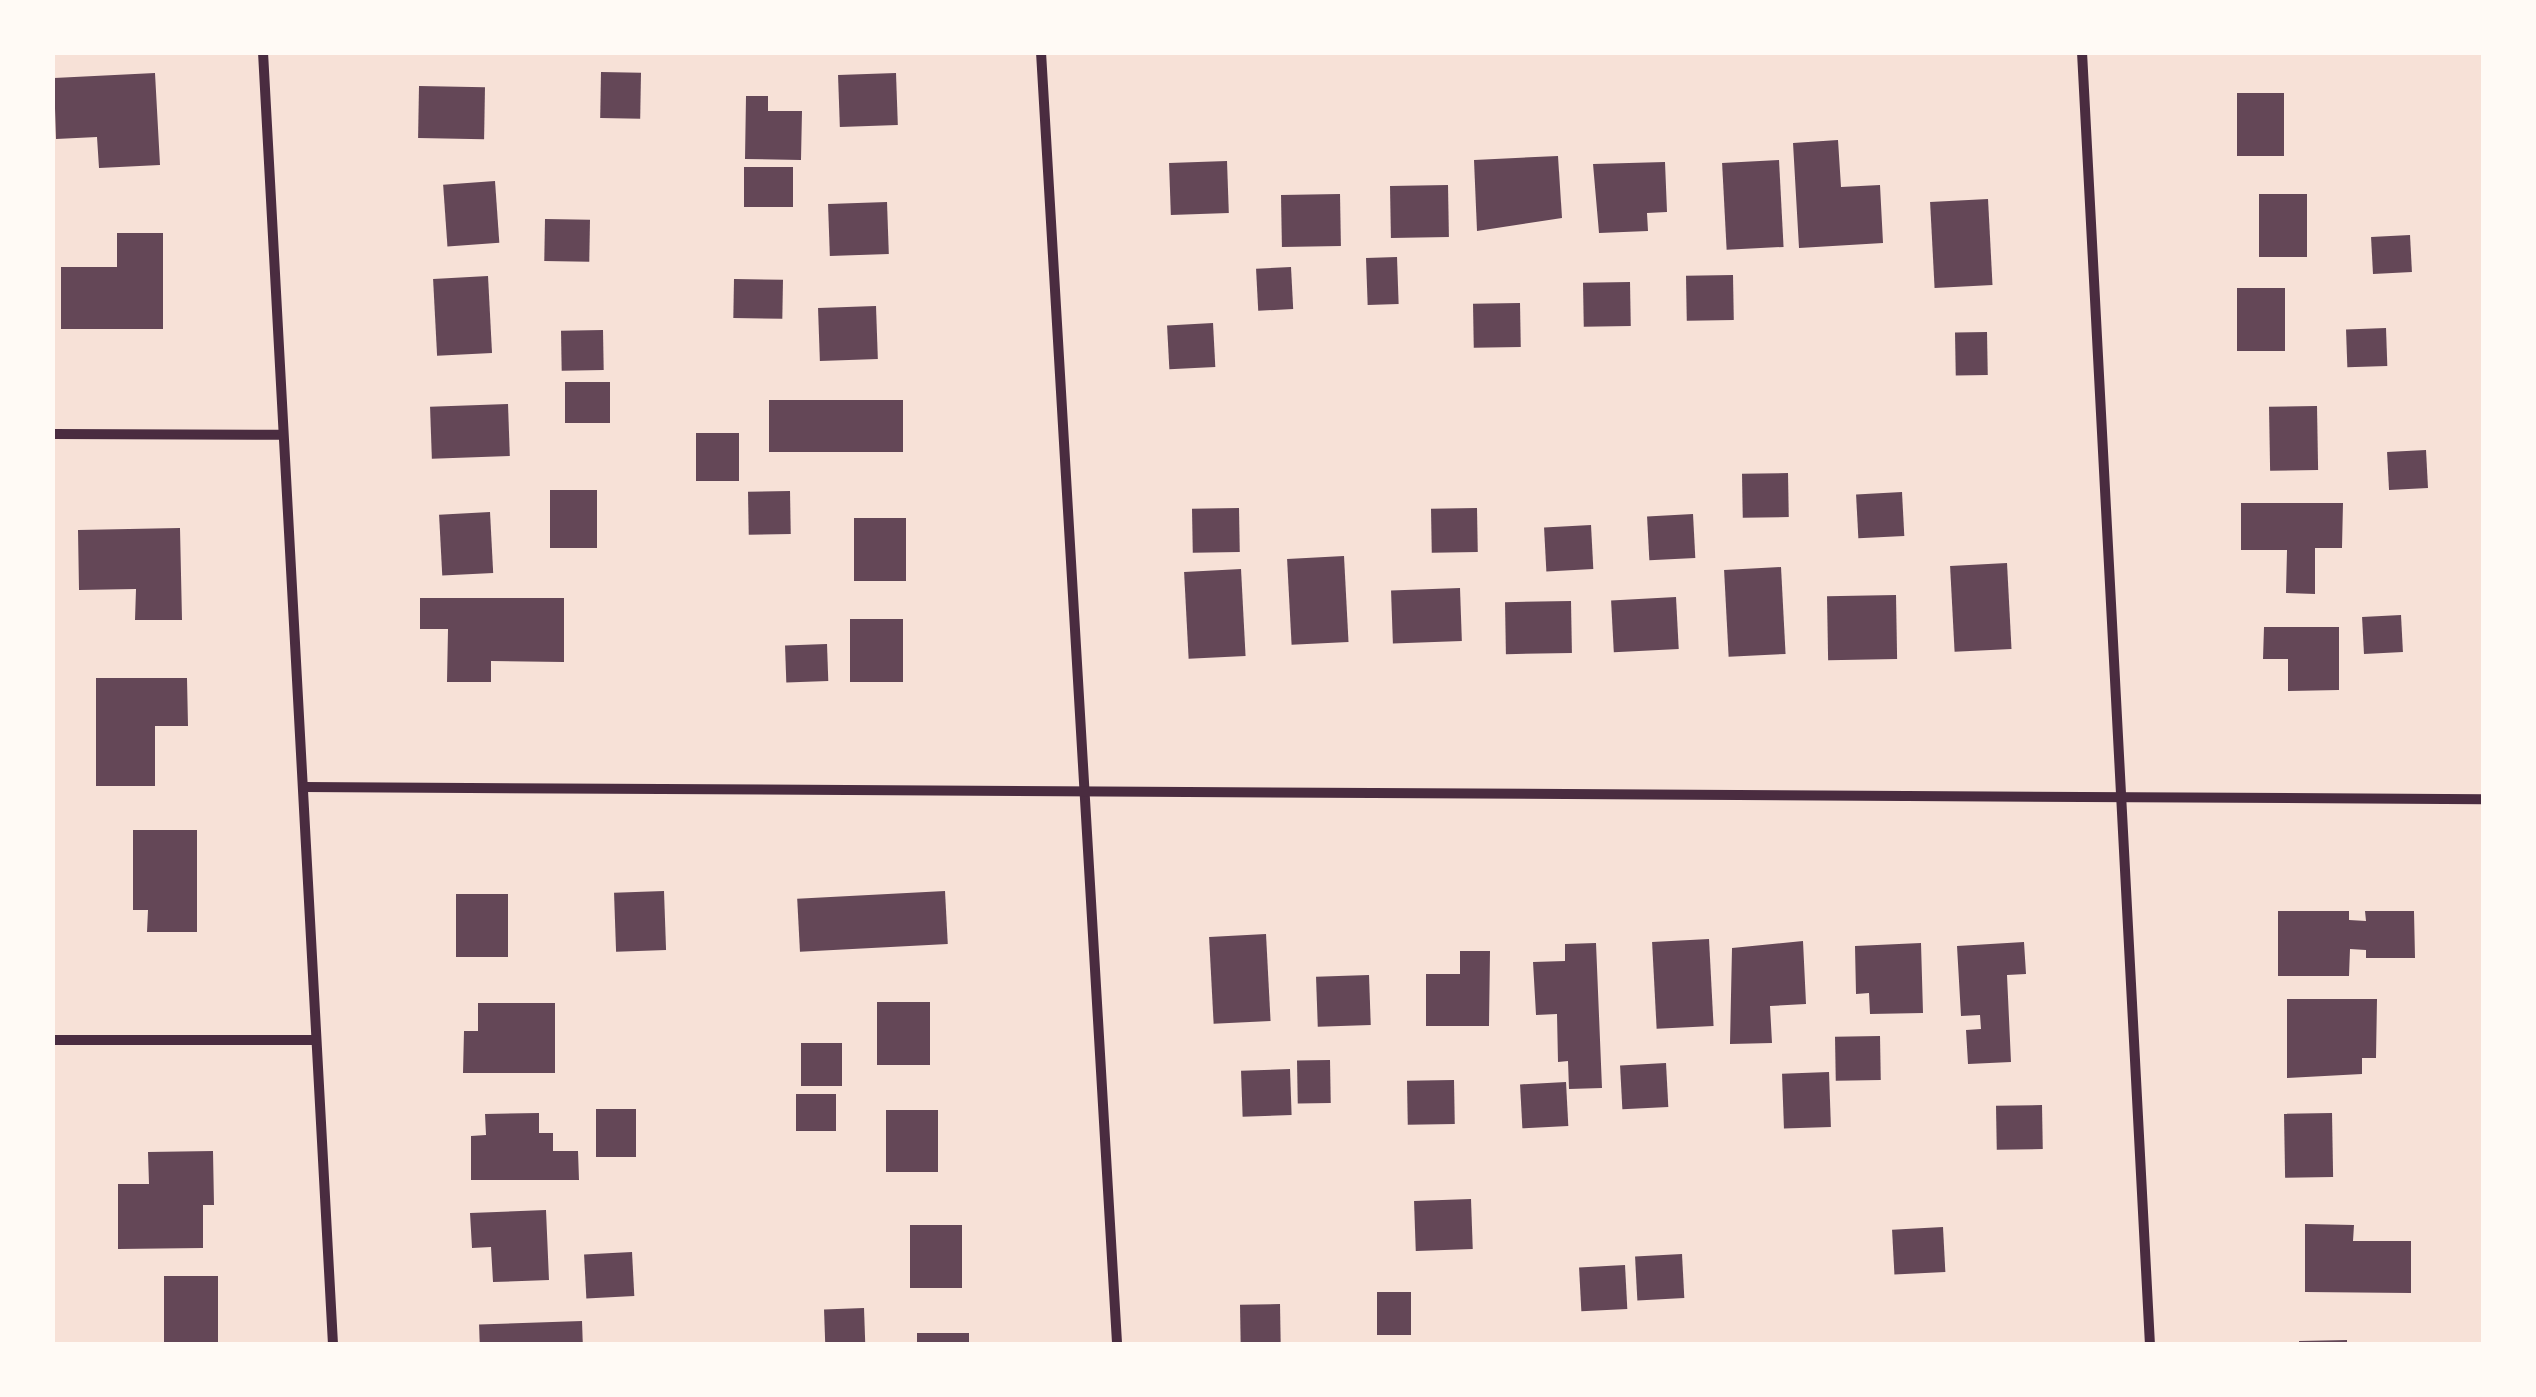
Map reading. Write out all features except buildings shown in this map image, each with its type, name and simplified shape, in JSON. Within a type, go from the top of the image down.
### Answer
[{"type":"street","points":[[263,52],[333,1344]]},
{"type":"street","points":[[1041,52],[1117,1344]]},
{"type":"street","points":[[2082,52],[2125,795],[2150,1344]]},
{"type":"street","points":[[52,434],[282,434]]},
{"type":"street","points":[[303,788],[2484,799]]},
{"type":"street","points":[[52,1040],[316,1040]]}]
